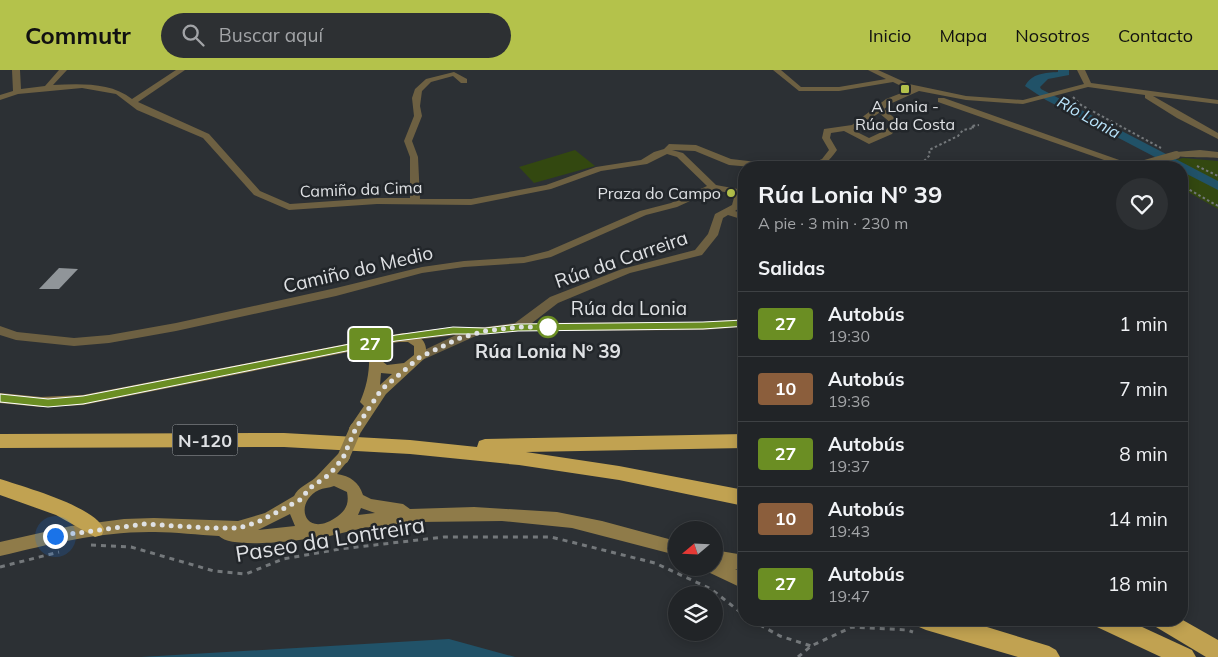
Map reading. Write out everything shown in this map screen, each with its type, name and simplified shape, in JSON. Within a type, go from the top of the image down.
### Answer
[{"type":"highway","name":"N-120","points":[[0,442],[284,440],[410,447],[519,458],[619,473],[738,497]]},
{"type":"highway","points":[[410,447],[738,441]]},
{"type":"highway","points":[[0,488],[25,495],[82,519],[95,529]]},
{"type":"highway","points":[[921,626],[996,639],[1049,657]]},
{"type":"highway","points":[[1117,626],[1185,657]]},
{"type":"highway","points":[[1173,626],[1218,652]]},
{"type":"street","points":[[16,70],[17,92]]},
{"type":"street","points":[[47,88],[63,70]]},
{"type":"street","points":[[132,102],[180,70]]},
{"type":"street","points":[[777,70],[798,89],[839,89],[894,80]]},
{"type":"street","points":[[872,70],[916,90],[1116,161]]},
{"type":"street","points":[[1081,70],[1085,86]]},
{"type":"street","points":[[415,202],[414,157],[408,141],[418,116],[414,105],[416,92],[424,83],[445,75],[454,74],[464,81]]},
{"type":"street","name":"Camiño da Cima","points":[[0,98],[17,92],[82,86],[118,92],[148,112],[206,136],[257,193],[290,207],[377,201],[471,202],[548,187],[599,169],[644,162],[657,154],[667,151],[669,147],[696,148],[728,162],[738,163]]},
{"type":"street","points":[[906,86],[966,98],[1024,102],[1085,86],[1218,102]]},
{"type":"street","points":[[825,161],[833,150],[826,138],[827,131],[854,127],[889,101],[916,90]]},
{"type":"street","points":[[1144,93],[1180,116],[1218,136]]},
{"type":"street","points":[[844,128],[869,142],[889,132],[895,122],[879,109]]},
{"type":"street","points":[[667,151],[680,155],[713,187],[738,190]]},
{"type":"street","points":[[1154,161],[1176,155],[1200,153],[1218,155]]},
{"type":"street","name":"Camiño do Medio","points":[[0,330],[16,336],[74,342],[109,339],[176,327],[336,292],[422,270],[464,264],[524,260],[551,254],[644,213],[674,205],[713,187]]},
{"type":"street","name":"Rúa da Carreira","points":[[518,327],[554,300],[626,271],[698,253],[713,235],[720,216],[736,207],[738,201]]},
{"type":"street","points":[[726,212],[738,215]]},
{"type":"street","name":"Rúa da Lonia","points":[[407,337],[453,330],[485,331],[518,327],[703,326],[738,323]]},
{"type":"street","name":"Rúa da Lonia","points":[[420,357],[460,338],[485,331]]},
{"type":"street","points":[[0,398],[20,402],[48,403],[83,400],[390,340],[407,337],[414,339],[421,346],[420,357],[381,390],[356,428]]},
{"type":"street","points":[[312,531],[304,528],[299,523],[296,516],[296,508],[304,494],[330,474],[343,458],[373,387],[375,360],[379,347],[390,340]]},
{"type":"street","points":[[330,352],[355,352],[375,360],[385,370],[392,371],[408,368]]},
{"type":"street","points":[[336,526],[351,514],[356,499],[353,488],[349,484],[343,458]]},
{"type":"street","points":[[317,484],[334,480],[349,484]]},
{"type":"street","points":[[356,499],[369,505],[427,514]]},
{"type":"street","points":[[0,549],[40,538],[95,529],[144,524],[239,528],[258,522],[300,500]]},
{"type":"street","points":[[209,528],[254,537],[328,529],[384,517],[427,514],[525,516],[558,519],[668,546]]},
{"type":"street","points":[[723,559],[738,562]]},
{"type":"street","points":[[723,572],[738,579]]},
{"type":"path","points":[[1085,86],[1076,90],[1073,97],[1081,105],[1149,140],[1164,151]]},
{"type":"path","points":[[924,161],[930,155],[929,150],[958,136],[963,130],[974,128],[971,126],[1002,122]]},
{"type":"path","points":[[1194,165],[1218,176]]},
{"type":"path","points":[[1188,189],[1218,206]]},
{"type":"path","name":"Paseo da Lontreira","points":[[84,545],[131,547],[214,571],[246,574],[283,559],[340,549],[444,537],[551,537],[655,563],[711,589],[738,610]]},
{"type":"path","points":[[0,567],[65,550]]},
{"type":"path","points":[[759,626],[786,640],[811,646]]},
{"type":"path","points":[[798,657],[811,646],[852,627],[907,630],[921,626]]},
{"type":"green space","points":[[575,150],[595,166],[534,183],[519,167]]},
{"type":"green space","points":[[1183,158],[1218,161],[1218,209],[1188,192],[1188,161],[1172,161]]},
{"type":"water","name":"Río Lonia","points":[[1058,70],[1069,70],[1069,75],[1048,79],[1040,87],[1041,89],[1180,161],[1163,161],[1046,100],[1025,86],[1035,76],[1058,72]]},
{"type":"water","points":[[1188,165],[1218,181],[1218,190],[1188,175]]},
{"type":"water","points":[[449,639],[515,657],[141,657]]},
{"type":"building","points":[[59,268],[78,269],[59,289],[39,289]]},
{"type":"bus line","name":"27","points":[[0,398],[20,402],[48,403],[83,400],[396,338],[453,330],[485,331],[518,327],[703,326],[738,323]]},
{"type":"place","name":"A Lonia - Rúa da Costa","points":[[905,89]]},
{"type":"place","name":"Praza do Campo","points":[[731,193]]},
{"type":"place","name":"Rúa Lonia Nº 39","points":[[548,327]]},
{"type":"route","points":[[55,536],[95,529],[144,524],[239,528],[258,522],[300,500],[310,488],[330,474],[343,458],[356,428],[381,390],[391,380],[413,365],[420,357],[460,338],[485,331],[518,327],[556,327],[548,327]]}]
